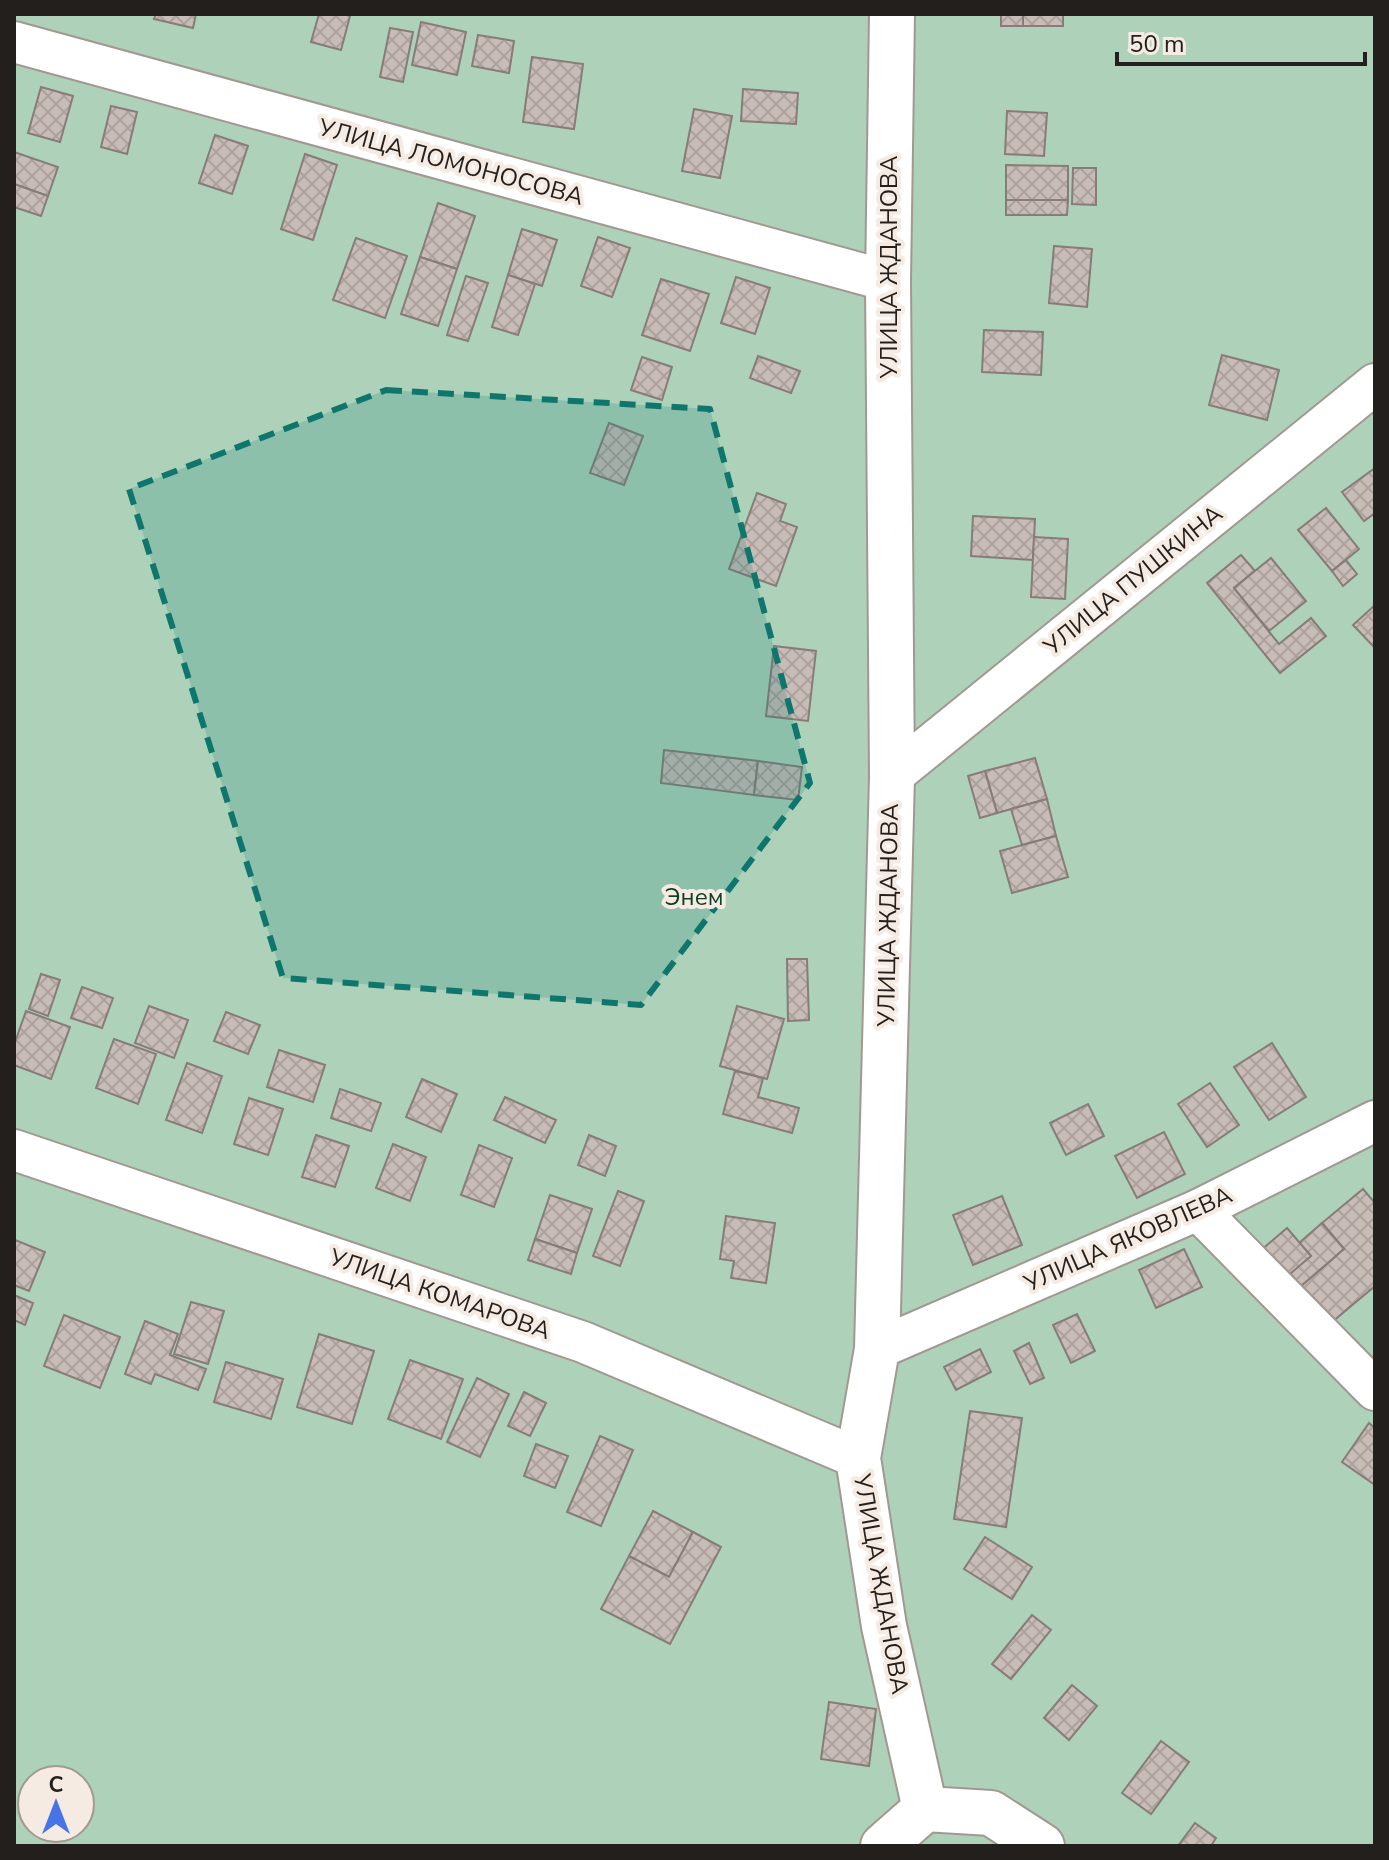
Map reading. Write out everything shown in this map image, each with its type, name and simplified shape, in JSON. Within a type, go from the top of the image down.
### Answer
[{"type":"street","name":"УЛИЦА ЖДАНОВА","points":[[892,14],[888,281],[892,776],[877,1349],[858,1458],[884,1626],[925,1809]]},
{"type":"street","name":"УЛИЦА ЛОМОНОСОВА","points":[[14,42],[888,281]]},
{"type":"street","name":"УЛИЦА ПУШКИНА","points":[[892,776],[1375,384]]},
{"type":"street","name":"УЛИЦА ЯКОВЛЕВА","points":[[877,1349],[1198,1210],[1375,1121]]},
{"type":"street","name":"УЛИЦА КОМАРОВА","points":[[14,1150],[583,1342],[858,1458]]},
{"type":"street","points":[[1198,1210],[1375,1390]]},
{"type":"street","points":[[883,1846],[925,1809],[991,1813],[1042,1846]]},
{"type":"highlighted area","points":[[386,390],[710,409],[810,783],[641,1005],[283,978],[129,489]]},
{"type":"green space","name":"Энем","points":[[14,14],[1375,14],[1375,1846],[14,1846]]},
{"type":"building","points":[[156,14],[196,14],[193,28],[154,19]]},
{"type":"building","points":[[319,14],[350,16],[341,50],[311,42]]},
{"type":"building","points":[[1001,14],[1023,14],[1023,26],[1001,26]]},
{"type":"building","points":[[1023,14],[1063,14],[1063,26],[1023,26]]},
{"type":"building","points":[[421,22],[466,32],[457,75],[412,65]]},
{"type":"building","points":[[390,28],[413,32],[403,82],[380,77]]},
{"type":"building","points":[[478,35],[514,41],[509,73],[472,66]]},
{"type":"building","points":[[532,57],[583,64],[574,129],[523,122]]},
{"type":"building","points":[[41,87],[73,96],[60,142],[28,133]]},
{"type":"building","points":[[743,89],[798,93],[796,124],[741,121]]},
{"type":"building","points":[[111,106],[137,112],[127,154],[101,147]]},
{"type":"building","points":[[694,109],[732,116],[720,178],[682,171]]},
{"type":"building","points":[[1007,111],[1047,113],[1044,156],[1005,154]]},
{"type":"building","points":[[215,135],[248,146],[232,194],[199,183]]},
{"type":"building","points":[[14,152],[58,167],[48,196],[14,184]]},
{"type":"building","points":[[305,154],[337,165],[313,240],[281,229]]},
{"type":"building","points":[[1006,165],[1068,166],[1068,200],[1006,200]]},
{"type":"building","points":[[1073,168],[1096,168],[1096,205],[1072,204]]},
{"type":"building","points":[[14,184],[48,196],[41,216],[14,207]]},
{"type":"building","points":[[1006,200],[1068,200],[1067,215],[1006,215]]},
{"type":"building","points":[[438,203],[475,216],[457,269],[420,257]]},
{"type":"building","points":[[522,229],[557,240],[542,286],[508,275]]},
{"type":"building","points":[[598,237],[630,248],[612,297],[581,286]]},
{"type":"building","points":[[356,238],[407,256],[385,318],[333,300]]},
{"type":"building","points":[[1054,246],[1092,249],[1087,307],[1049,303]]},
{"type":"building","points":[[420,257],[457,269],[438,326],[401,314]]},
{"type":"building","points":[[508,275],[535,284],[518,335],[492,327]]},
{"type":"building","points":[[466,276],[488,283],[468,341],[447,335]]},
{"type":"building","points":[[736,277],[770,288],[755,334],[721,323]]},
{"type":"building","points":[[661,279],[709,294],[690,351],[642,335]]},
{"type":"building","points":[[984,330],[1043,332],[1041,375],[982,372]]},
{"type":"building","points":[[1222,355],[1279,370],[1267,420],[1209,405]]},
{"type":"building","points":[[758,356],[800,371],[791,393],[750,378]]},
{"type":"building","points":[[642,357],[672,367],[662,400],[631,390]]},
{"type":"building","points":[[609,423],[643,436],[624,485],[590,473]]},
{"type":"building","points":[[1375,468],[1375,513],[1364,521],[1342,492]]},
{"type":"building","points":[[757,493],[786,504],[780,521],[797,527],[776,586],[729,569]]},
{"type":"building","points":[[1326,508],[1359,549],[1332,571],[1298,530]]},
{"type":"building","points":[[973,516],[1035,519],[1033,560],[971,556]]},
{"type":"building","points":[[1034,537],[1068,539],[1065,599],[1031,597]]},
{"type":"building","points":[[1241,555],[1255,571],[1234,588],[1279,644],[1311,618],[1326,636],[1280,673],[1207,583]]},
{"type":"building","points":[[1271,558],[1306,601],[1269,631],[1234,588]]},
{"type":"building","points":[[1346,560],[1357,574],[1343,586],[1332,571]]},
{"type":"building","points":[[1375,605],[1375,648],[1353,625]]},
{"type":"building","points":[[774,646],[816,651],[808,721],[766,716]]},
{"type":"building","points":[[664,750],[758,761],[754,795],[661,783]]},
{"type":"building","points":[[1035,758],[1047,799],[997,813],[985,771]]},
{"type":"building","points":[[758,761],[802,767],[798,800],[754,795]]},
{"type":"building","points":[[985,771],[997,813],[980,818],[968,776]]},
{"type":"building","points":[[1047,799],[1056,836],[1022,845],[1011,809]]},
{"type":"building","points":[[1056,836],[1068,877],[1012,893],[1000,851]]},
{"type":"building","points":[[787,959],[807,959],[809,1020],[788,1021]]},
{"type":"building","points":[[41,974],[60,980],[48,1016],[29,1009]]},
{"type":"building","points":[[82,987],[113,998],[102,1028],[71,1018]]},
{"type":"building","points":[[149,1006],[188,1020],[174,1058],[135,1043]]},
{"type":"building","points":[[737,1006],[784,1019],[767,1079],[720,1066]]},
{"type":"building","points":[[26,1011],[70,1027],[51,1079],[14,1065],[14,1045]]},
{"type":"building","points":[[226,1012],[260,1025],[248,1054],[214,1041]]},
{"type":"building","points":[[114,1039],[156,1054],[138,1104],[96,1088]]},
{"type":"building","points":[[1272,1043],[1306,1097],[1269,1120],[1234,1067]]},
{"type":"building","points":[[279,1050],[325,1065],[313,1102],[267,1087]]},
{"type":"building","points":[[187,1063],[222,1076],[202,1133],[166,1120]]},
{"type":"building","points":[[735,1071],[763,1078],[758,1097],[799,1108],[792,1133],[723,1114]]},
{"type":"building","points":[[422,1079],[457,1094],[441,1132],[406,1117]]},
{"type":"building","points":[[1210,1083],[1239,1125],[1207,1147],[1178,1104]]},
{"type":"building","points":[[340,1089],[381,1103],[371,1131],[331,1118]]},
{"type":"building","points":[[505,1097],[556,1120],[545,1143],[494,1120]]},
{"type":"building","points":[[249,1098],[283,1109],[268,1155],[234,1144]]},
{"type":"building","points":[[1088,1104],[1104,1136],[1066,1155],[1050,1123]]},
{"type":"building","points":[[1164,1132],[1185,1174],[1137,1198],[1115,1156]]},
{"type":"building","points":[[316,1135],[349,1146],[335,1187],[302,1177]]},
{"type":"building","points":[[589,1135],[616,1146],[605,1176],[578,1165]]},
{"type":"building","points":[[393,1144],[426,1157],[410,1201],[376,1188]]},
{"type":"building","points":[[479,1145],[512,1158],[494,1207],[461,1195]]},
{"type":"building","points":[[1363,1189],[1375,1203],[1375,1286],[1332,1322],[1301,1286],[1344,1249],[1322,1223]]},
{"type":"building","points":[[618,1191],[644,1201],[620,1266],[593,1256]]},
{"type":"building","points":[[550,1195],[592,1209],[577,1253],[535,1239]]},
{"type":"building","points":[[1002,1196],[1022,1245],[973,1265],[953,1215]]},
{"type":"building","points":[[726,1216],[775,1223],[766,1283],[731,1278],[734,1261],[720,1259]]},
{"type":"building","points":[[1322,1223],[1344,1249],[1301,1286],[1290,1273],[1311,1256],[1299,1243]]},
{"type":"building","points":[[1287,1228],[1311,1256],[1284,1279],[1260,1251]]},
{"type":"building","points":[[535,1239],[577,1253],[571,1274],[528,1260]]},
{"type":"building","points":[[15,1240],[45,1252],[29,1291],[14,1285]]},
{"type":"building","points":[[1184,1249],[1202,1287],[1156,1308],[1139,1270]]},
{"type":"building","points":[[14,1295],[33,1303],[25,1325],[14,1320]]},
{"type":"building","points":[[191,1302],[224,1311],[208,1364],[174,1354]]},
{"type":"building","points":[[1077,1314],[1095,1351],[1071,1363],[1053,1325]]},
{"type":"building","points":[[64,1315],[120,1337],[100,1388],[44,1366]]},
{"type":"building","points":[[145,1321],[178,1334],[170,1355],[206,1369],[198,1390],[155,1374],[151,1384],[125,1374]]},
{"type":"building","points":[[319,1334],[374,1351],[352,1424],[297,1407]]},
{"type":"building","points":[[1029,1343],[1044,1378],[1030,1384],[1014,1351]]},
{"type":"building","points":[[980,1349],[991,1372],[956,1390],[944,1367]]},
{"type":"building","points":[[410,1360],[463,1379],[441,1439],[388,1419]]},
{"type":"building","points":[[226,1362],[283,1379],[271,1419],[214,1402]]},
{"type":"building","points":[[477,1378],[509,1394],[480,1457],[447,1442]]},
{"type":"building","points":[[524,1392],[546,1403],[530,1436],[508,1426]]},
{"type":"building","points":[[970,1411],[1022,1418],[1006,1527],[954,1519]]},
{"type":"building","points":[[1369,1423],[1375,1428],[1375,1485],[1342,1462]]},
{"type":"building","points":[[600,1436],[633,1450],[601,1526],[567,1512]]},
{"type":"building","points":[[536,1444],[568,1456],[555,1488],[524,1476]]},
{"type":"building","points":[[653,1511],[693,1532],[669,1577],[629,1556]]},
{"type":"building","points":[[693,1532],[721,1547],[670,1644],[601,1609],[629,1556],[669,1577]]},
{"type":"building","points":[[985,1537],[1032,1567],[1012,1599],[964,1569]]},
{"type":"building","points":[[1032,1615],[1051,1630],[1011,1679],[992,1664]]},
{"type":"building","points":[[1072,1685],[1097,1706],[1069,1740],[1044,1718]]},
{"type":"building","points":[[829,1702],[876,1709],[869,1766],[821,1759]]},
{"type":"building","points":[[1161,1741],[1189,1762],[1151,1814],[1122,1793]]},
{"type":"building","points":[[1195,1823],[1216,1838],[1211,1846],[1178,1846]]}]
